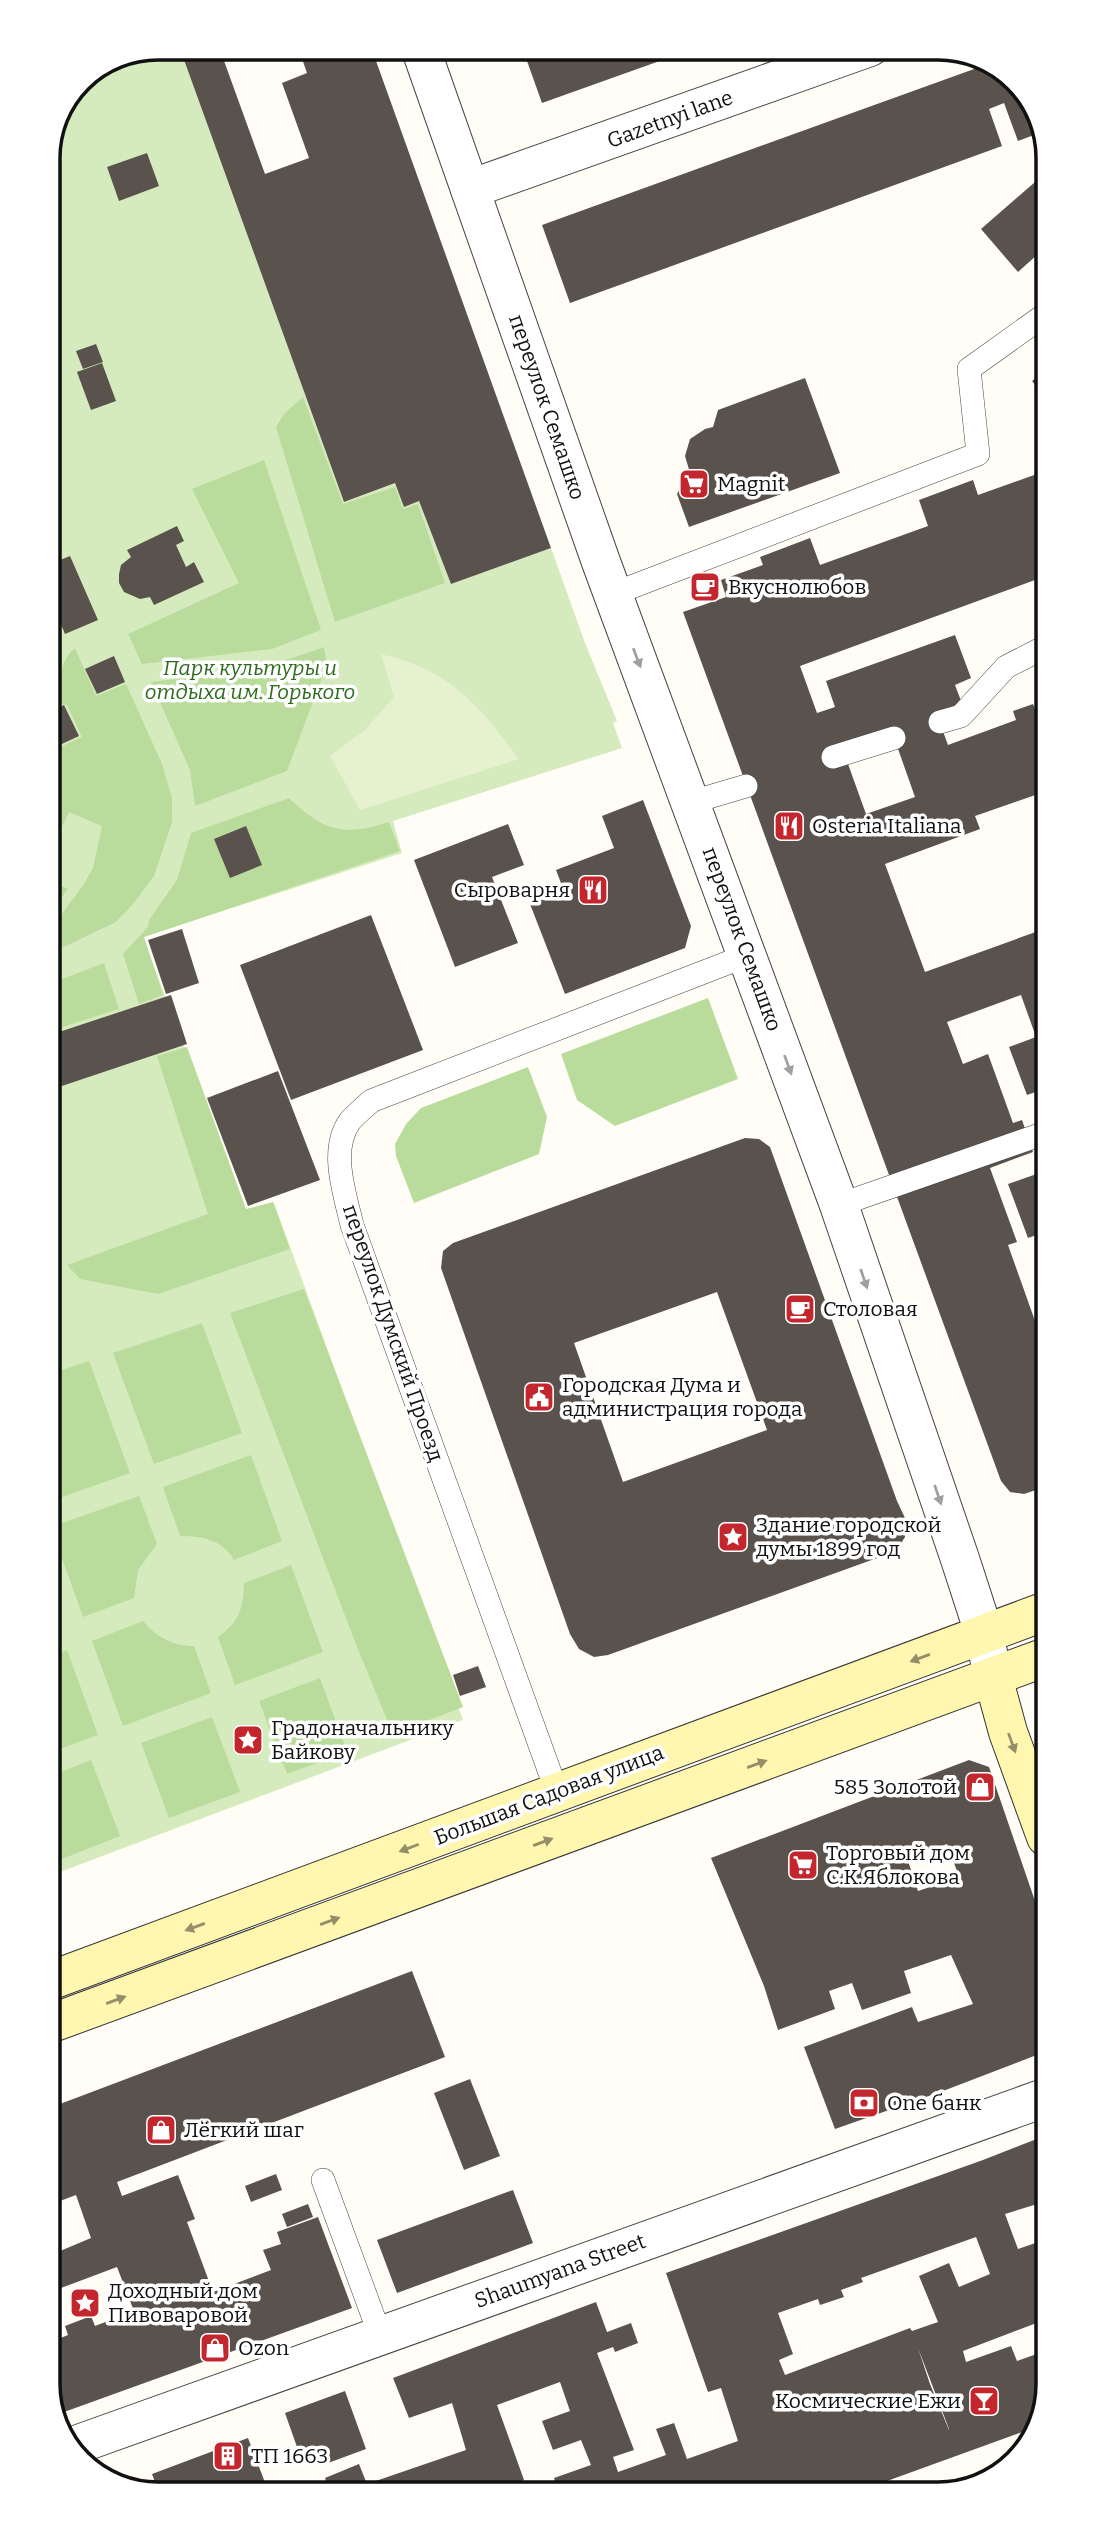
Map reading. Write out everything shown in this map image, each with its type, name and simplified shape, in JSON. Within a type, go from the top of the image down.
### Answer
[{"type":"main road","name":"Большая Садовая улица","points":[[60,1977],[1036,1615]]},
{"type":"main road","name":"Большая Садовая улица","points":[[60,2020],[1036,1661]]},
{"type":"main road","name":"переулок Семашко","points":[[993,1677],[1008,1732],[1036,1809]]},
{"type":"street","name":"переулок Семашко","points":[[425,60],[613,594],[839,1205],[984,1633],[993,1677]]},
{"type":"street","name":"Gazetnyi lane","points":[[470,189],[833,60]]},
{"type":"street","name":"Shaumyana Street","points":[[80,2443],[1036,2100]]},
{"type":"lane","points":[[613,594],[978,454],[969,369],[1036,320]]},
{"type":"lane","points":[[940,722],[961,716],[1006,667],[1036,652]]},
{"type":"lane","points":[[833,757],[894,738]]},
{"type":"lane","points":[[692,802],[746,786]]},
{"type":"lane","name":"переулок Думский Проезд","points":[[557,1792],[352,1225],[340,1172],[341,1145],[349,1122],[371,1101],[748,955]]},
{"type":"lane","points":[[839,1205],[1036,1136]]},
{"type":"lane","points":[[323,2180],[380,2335]]},
{"type":"green space","name":"Парк культуры и отдыха им. Горького","points":[[144,60],[185,60],[344,502],[395,483],[404,506],[419,501],[451,584],[551,548],[617,721],[613,723],[622,748],[393,821],[402,853],[143,937],[247,1213],[274,1203],[463,1720],[60,1872],[60,151],[63,132],[80,98],[108,73]]},
{"type":"green space","points":[[303,397],[343,504],[395,487],[403,509],[418,504],[445,583],[335,622],[276,427],[284,414]]},
{"type":"green space","points":[[264,460],[321,630],[272,649],[142,664],[128,634],[239,583],[192,489]]},
{"type":"green space","points":[[324,647],[327,664],[287,771],[195,806],[190,770],[151,682],[263,668]]},
{"type":"green space","points":[[75,648],[96,696],[126,684],[162,764],[172,798],[172,822],[154,876],[133,904],[116,922],[60,949],[60,916],[93,868],[102,826],[69,812],[60,830],[60,747],[82,737],[67,705],[60,703],[60,680],[63,666]]},
{"type":"green space","points":[[381,654],[426,669],[461,692],[490,722],[519,759],[360,810],[330,756],[365,730],[394,697]]},
{"type":"green space","points":[[289,798],[313,818],[335,828],[359,829],[389,822],[400,851],[144,937],[163,995],[139,1004],[123,954],[148,927],[149,920],[177,880],[191,833]]},
{"type":"green space","points":[[60,885],[68,889],[60,900]]},
{"type":"green space","points":[[104,963],[119,1009],[60,1028],[60,980]]},
{"type":"green space","points":[[708,998],[738,1079],[615,1126],[577,1100],[561,1054]]},
{"type":"green space","points":[[187,1047],[246,1209],[273,1202],[290,1249],[158,1294],[80,1279],[67,1265],[208,1214],[157,1056]]},
{"type":"green space","points":[[528,1067],[547,1117],[539,1154],[414,1203],[396,1156],[395,1144],[406,1124],[421,1108]]},
{"type":"green space","points":[[304,1289],[463,1707],[393,1734],[355,1642],[230,1313]]},
{"type":"green space","points":[[202,1323],[242,1433],[154,1464],[113,1353]]},
{"type":"green space","points":[[89,1361],[130,1473],[60,1498],[60,1371]]},
{"type":"green space","points":[[251,1455],[282,1541],[234,1560],[224,1548],[211,1540],[180,1536],[163,1487]]},
{"type":"green space","points":[[139,1496],[157,1544],[138,1570],[134,1598],[83,1617],[60,1552],[60,1524]]},
{"type":"green space","points":[[291,1565],[323,1652],[235,1685],[218,1637],[239,1614],[244,1583]]},
{"type":"green space","points":[[143,1621],[166,1639],[194,1646],[211,1693],[123,1726],[92,1641]]},
{"type":"green space","points":[[67,1650],[98,1735],[60,1749],[60,1653]]},
{"type":"green space","points":[[320,1678],[347,1752],[287,1774],[259,1701]]},
{"type":"green space","points":[[212,1717],[240,1792],[169,1818],[141,1743]]},
{"type":"green space","points":[[91,1760],[120,1836],[60,1860],[60,1772]]},
{"type":"building","points":[[184,60],[224,60],[265,174],[309,158],[282,83],[307,73],[302,60],[376,60],[551,548],[451,584],[419,501],[404,507],[395,483],[344,502]]},
{"type":"building","points":[[527,60],[662,60],[542,103]]},
{"type":"building","points":[[977,68],[1007,88],[1025,114],[1033,136],[1018,141],[1004,103],[989,109],[1002,146],[570,303],[542,225]]},
{"type":"building","points":[[147,153],[159,186],[119,201],[107,167]]},
{"type":"building","points":[[1036,181],[1036,256],[1018,272],[981,229]]},
{"type":"building","points":[[96,344],[103,362],[83,369],[76,351]]},
{"type":"building","points":[[102,363],[116,401],[91,410],[77,372]]},
{"type":"building","points":[[805,378],[840,473],[689,527],[677,494],[690,473],[685,456],[690,439],[713,427],[718,410]]},
{"type":"building","points":[[1036,474],[1036,580],[800,666],[817,713],[835,707],[826,681],[955,635],[971,678],[955,685],[963,706],[937,715],[948,745],[1016,720],[1013,711],[1033,704],[1036,712],[1036,795],[975,816],[980,829],[885,864],[925,972],[1036,932],[1036,1037],[1021,995],[947,1022],[963,1064],[988,1054],[1013,1123],[1022,1120],[1033,1152],[990,1168],[1017,1242],[1008,1245],[1036,1324],[1036,1490],[1024,1494],[1010,1492],[1001,1481],[683,612],[726,597],[721,580],[763,565],[760,557],[810,538],[820,565],[928,526],[919,500],[973,480],[978,495]],"holes":[[[897,746],[915,797],[866,814],[848,764]]]},
{"type":"building","points":[[177,526],[184,541],[176,545],[186,567],[194,562],[204,582],[154,605],[150,597],[140,599],[124,592],[119,583],[119,574],[121,565],[131,557],[127,550]]},
{"type":"building","points":[[70,556],[98,620],[65,634],[60,622],[60,560]]},
{"type":"building","points":[[114,656],[125,682],[97,694],[85,669]]},
{"type":"building","points":[[64,705],[79,736],[60,745],[60,707]]},
{"type":"building","points":[[643,800],[691,926],[685,948],[565,994],[530,904],[564,891],[556,870],[614,848],[602,816]]},
{"type":"building","points":[[508,824],[524,865],[492,877],[518,943],[455,967],[414,860]]},
{"type":"building","points":[[246,826],[262,865],[230,878],[214,839]]},
{"type":"building","points":[[371,915],[423,1050],[291,1100],[240,965]]},
{"type":"building","points":[[182,929],[199,983],[166,994],[148,940]]},
{"type":"building","points":[[171,995],[187,1044],[60,1087],[60,1032]]},
{"type":"building","points":[[1036,1037],[1036,1092],[1027,1095],[1009,1047]]},
{"type":"building","points":[[278,1071],[320,1180],[248,1206],[207,1098]]},
{"type":"building","name":"Городская Дума и администрация города","points":[[745,1138],[759,1139],[770,1147],[906,1520],[905,1537],[896,1551],[608,1655],[594,1657],[579,1649],[570,1634],[441,1268],[443,1251],[453,1243]],"holes":[[[717,1292],[767,1430],[623,1482],[574,1343]]]},
{"type":"building","points":[[1036,1174],[1036,1235],[1028,1238],[1008,1184]]},
{"type":"building","points":[[478,1666],[486,1687],[460,1696],[453,1675]]},
{"type":"building","points":[[969,1760],[989,1767],[1036,1904],[1036,2055],[835,2129],[804,2047],[912,2007],[918,2022],[973,2004],[951,1955],[904,1971],[911,1993],[862,2010],[852,1983],[829,1991],[835,2009],[778,2030],[764,1986],[711,1858]],"holes":[[[947,1844],[957,1871],[943,1875],[945,1882],[918,1891],[907,1858]]]},
{"type":"building","points":[[412,1971],[445,2057],[117,2182],[122,2196],[178,2175],[195,2219],[187,2222],[213,2292],[271,2270],[263,2250],[281,2244],[277,2232],[318,2217],[352,2308],[64,2412],[60,2397],[60,2338],[68,2335],[65,2326],[91,2316],[95,2326],[134,2311],[117,2267],[60,2288],[60,2251],[91,2238],[76,2195],[60,2201],[60,2104]]},
{"type":"building","points":[[470,2079],[500,2156],[464,2170],[434,2093]]},
{"type":"building","points":[[1036,2139],[1036,2204],[1005,2214],[1018,2249],[1036,2243],[1036,2323],[963,2351],[966,2362],[1011,2346],[1017,2361],[1036,2354],[1035,2397],[1022,2432],[884,2482],[555,2482],[554,2478],[591,2465],[581,2440],[553,2450],[542,2421],[570,2411],[560,2382],[497,2405],[524,2480],[375,2481],[466,2450],[452,2403],[409,2418],[393,2378],[596,2302],[607,2332],[631,2323],[638,2343],[615,2352],[613,2347],[597,2353],[634,2450],[613,2457],[618,2472],[666,2455],[656,2429],[674,2423],[687,2459],[738,2441],[721,2388],[708,2392],[666,2273]],"holes":[[[976,2237],[990,2274],[959,2287],[949,2263],[919,2276],[938,2322],[912,2331],[910,2328],[785,2375],[779,2360],[793,2354],[778,2313],[818,2299],[820,2305],[844,2297],[841,2290],[863,2282],[861,2278]],[[918,2348],[949,2429],[930,2384]]]},
{"type":"building","points":[[276,2174],[282,2190],[251,2202],[245,2186]]},
{"type":"building","points":[[513,2190],[533,2243],[397,2293],[377,2240]]},
{"type":"building","points":[[308,2204],[313,2217],[287,2227],[282,2214]]},
{"type":"building","points":[[345,2391],[366,2449],[320,2466],[316,2455],[302,2461],[285,2413]]},
{"type":"building","name":"ТП 1663","points":[[248,2438],[264,2481],[155,2481],[152,2474]]},
{"type":"building","points":[[359,2464],[366,2481],[326,2481],[325,2478]]},
{"type":"place","name":"Magnit","points":[[694,484]]},
{"type":"place","name":"Вкуснолюбов","points":[[705,587]]},
{"type":"place","name":"Osteria Italiana","points":[[789,826]]},
{"type":"place","name":"Cыроварня","points":[[593,890]]},
{"type":"place","name":"Столовая","points":[[800,1309]]},
{"type":"place","name":"Городская Дума и администрация города","points":[[539,1397]]},
{"type":"place","name":"Здание городской думы 1899 год","points":[[733,1537]]},
{"type":"place","name":"Градоначальнику Байкову","points":[[248,1740]]},
{"type":"place","name":"585 Золотой","points":[[980,1787]]},
{"type":"place","name":"Торговый дом С.К.Яблокова","points":[[803,1865]]},
{"type":"place","name":"One банк","points":[[864,2103]]},
{"type":"place","name":"Лёгкий шаг","points":[[161,2130]]},
{"type":"place","name":"Доходный дом Пивоваровой","points":[[85,2303]]},
{"type":"place","name":"Ozon","points":[[215,2348]]},
{"type":"place","name":"Космические Ежи","points":[[984,2401]]},
{"type":"place","name":"ТП 1663","points":[[228,2456]]}]
